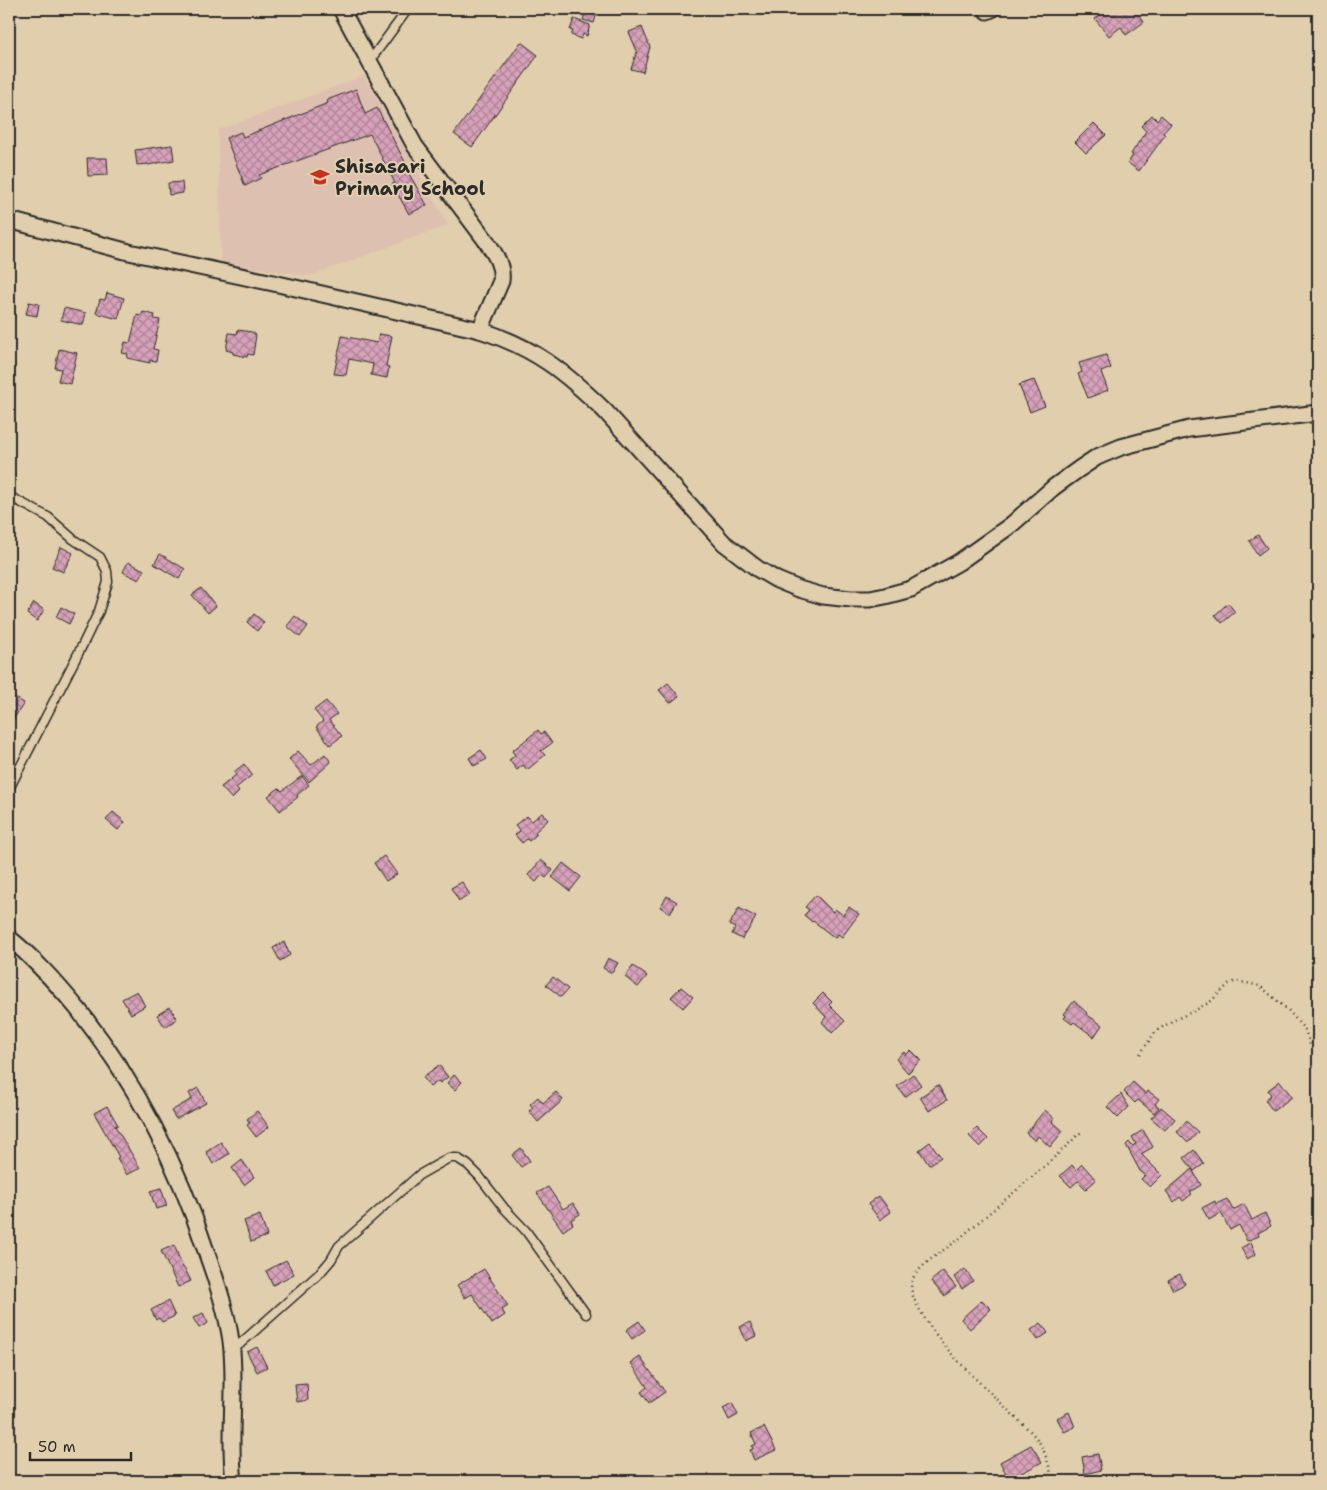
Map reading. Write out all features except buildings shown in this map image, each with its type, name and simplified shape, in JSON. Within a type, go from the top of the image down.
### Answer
[{"type":"street","points":[[341,9],[415,146],[488,242],[497,257],[502,272],[501,281],[480,330]]},
{"type":"street","points":[[9,220],[129,252],[480,330],[505,338],[526,348],[570,379],[605,411],[724,543],[740,557],[777,580],[823,596],[870,599],[911,589],[959,562],[1011,525],[1054,487],[1079,469],[1121,447],[1189,429],[1318,413]]},
{"type":"street","points":[[9,938],[48,975],[93,1028],[148,1113],[168,1152],[194,1215],[223,1304],[232,1351],[234,1481]]},
{"type":"lane","points":[[369,62],[408,9]]},
{"type":"lane","points":[[9,496],[48,518],[100,558],[107,571],[108,582],[99,611],[9,789]]},
{"type":"lane","points":[[232,1351],[320,1273],[340,1246],[360,1227],[420,1175],[449,1158],[457,1158],[468,1165],[479,1176],[504,1208],[526,1231],[586,1314]]},
{"type":"path","points":[[1140,1054],[1156,1032],[1174,1020],[1210,1002],[1229,984],[1237,981],[1260,986],[1300,1022],[1310,1045],[1314,1050],[1318,1050]]},
{"type":"path","points":[[1053,1481],[1044,1452],[1037,1440],[1026,1426],[968,1372],[941,1343],[914,1301],[912,1290],[913,1278],[923,1267],[1046,1165],[1082,1131]]},
{"type":"shaded area","name":"Shisasari Primary School","points":[[364,76],[448,225],[310,276],[221,263],[218,130]]},
{"type":"place","name":"Shisasari Primary School","points":[[320,177]]}]
